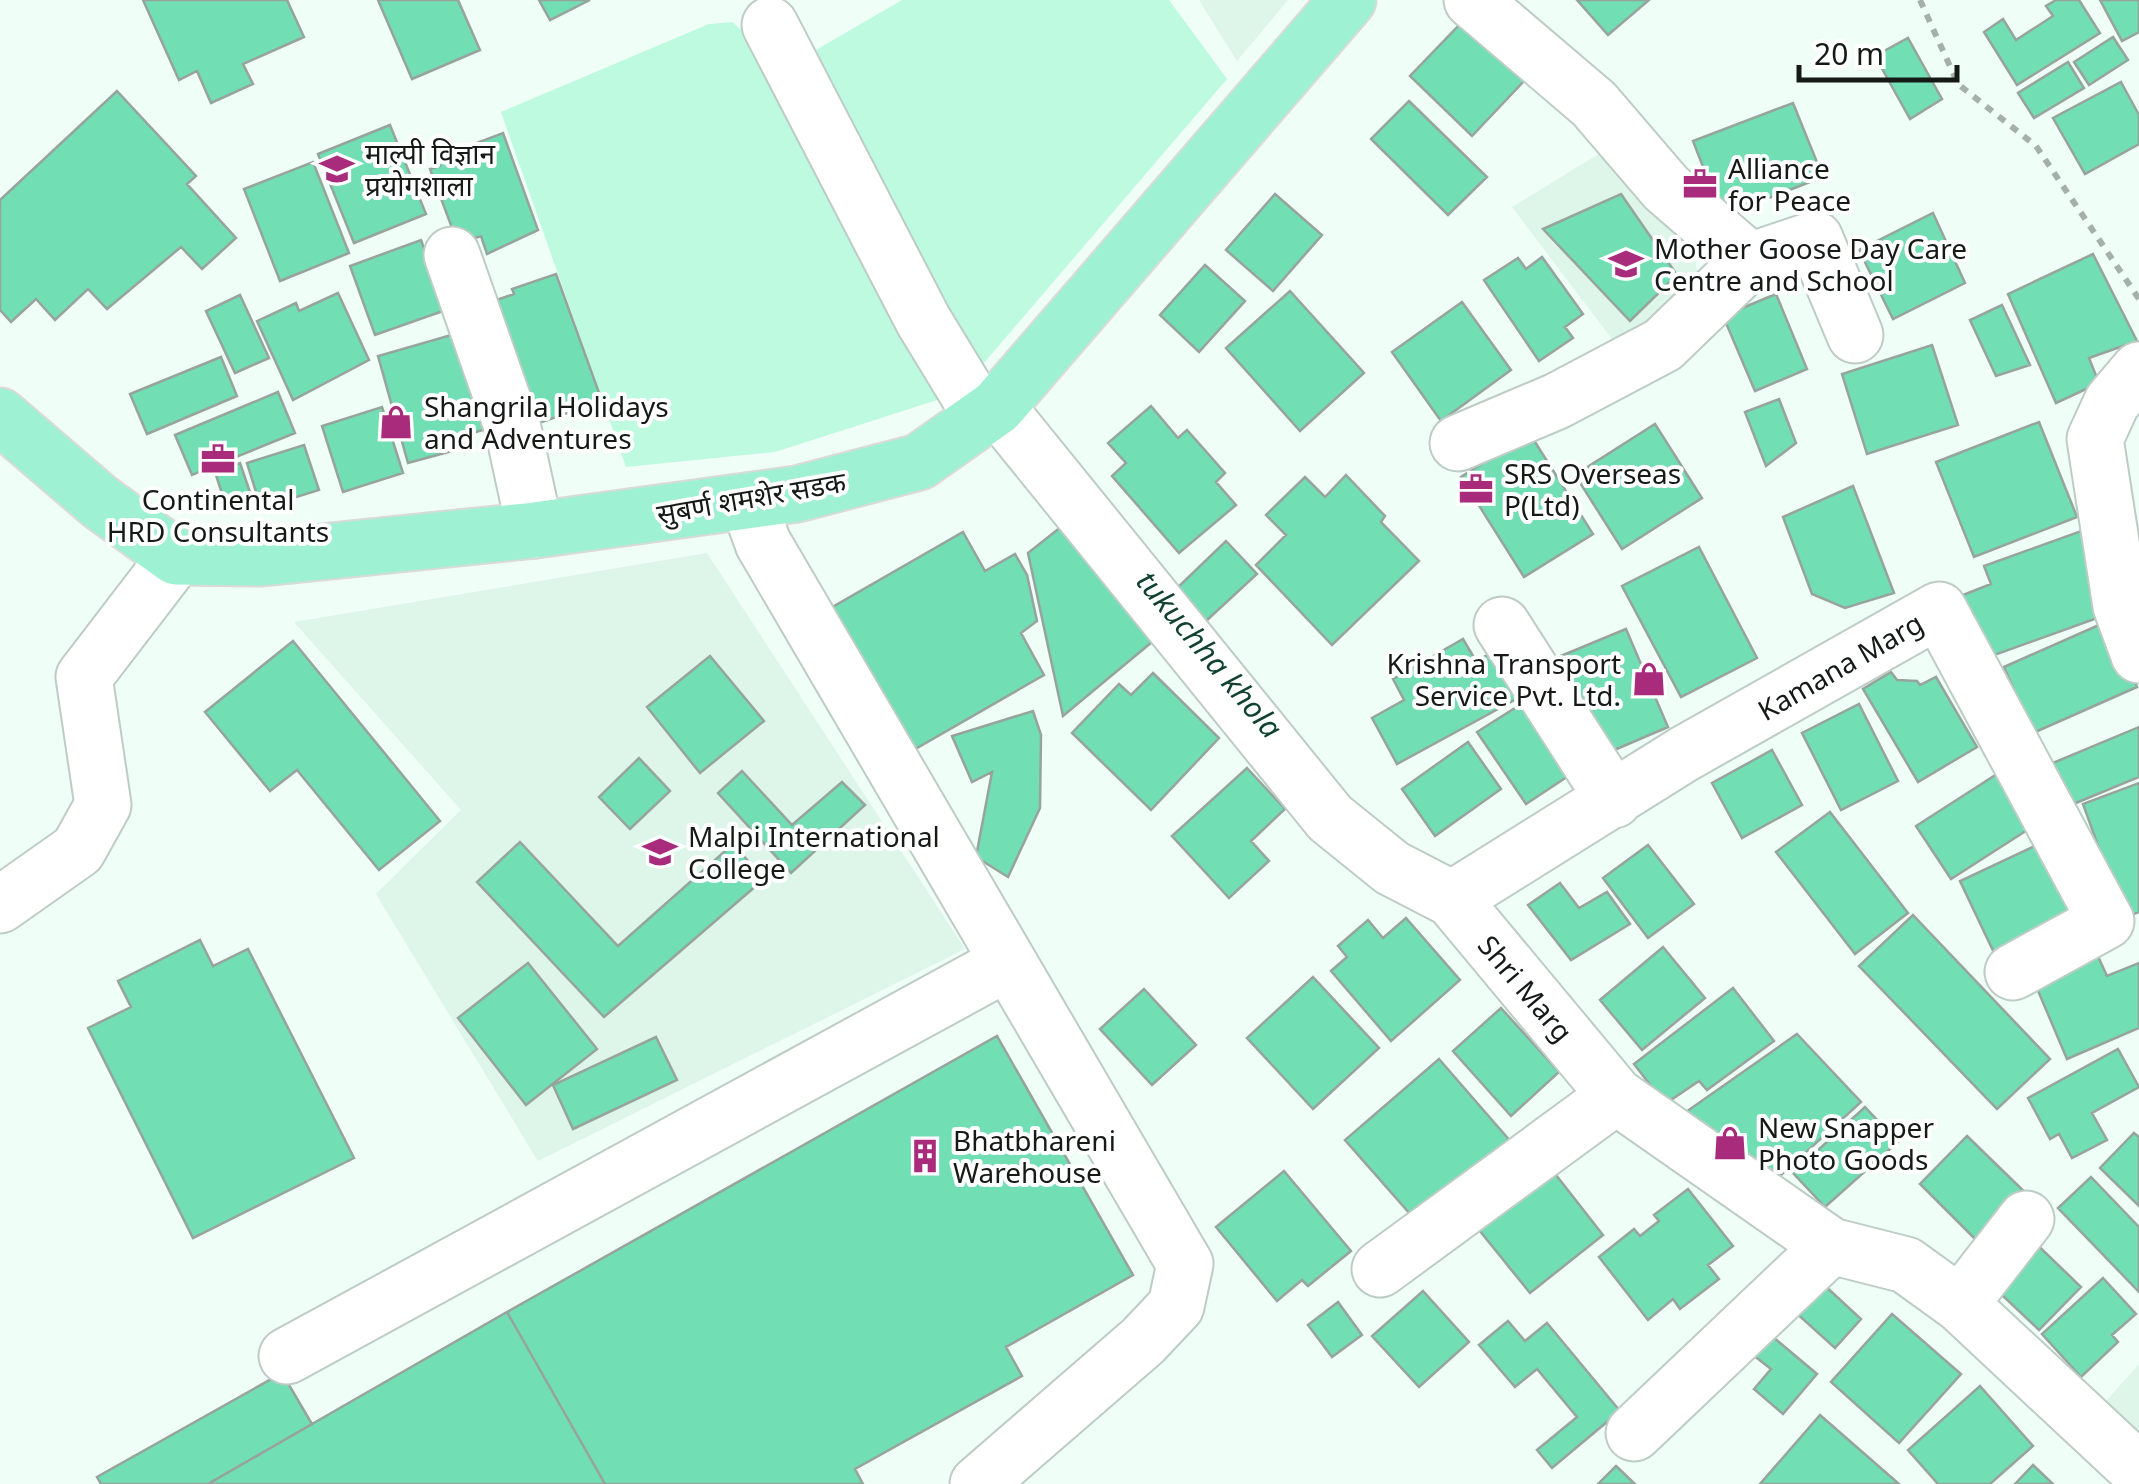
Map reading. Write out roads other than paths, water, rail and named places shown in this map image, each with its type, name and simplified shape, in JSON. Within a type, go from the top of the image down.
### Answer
[{"type":"main road","name":"सुबर्ण शमशेर सडक","points":[[176,557],[264,558],[535,530],[797,494],[920,462],[989,412],[1348,0]]},
{"type":"main road","points":[[0,416],[100,502],[176,557]]},
{"type":"street","points":[[1472,0],[1594,104],[1666,188],[1750,261]]},
{"type":"street","name":"Shri Marg","points":[[770,25],[923,320],[989,412],[1330,818],[1392,868],[1452,899],[1616,1096],[1831,1246],[1906,1266],[1960,1304],[2139,1471]]},
{"type":"street","points":[[1458,443],[1557,401],[1664,345],[1750,261],[1815,238],[1855,335]]},
{"type":"street","points":[[452,254],[518,446],[535,530]]},
{"type":"street","points":[[2139,370],[2112,402],[2095,440],[2122,606],[2139,655]]},
{"type":"street","points":[[748,501],[763,544],[1185,1264],[1176,1306],[1143,1341],[978,1484]]},
{"type":"street","points":[[0,905],[78,850],[103,805],[84,677],[176,557]]},
{"type":"street","name":"Kamana Marg","points":[[1452,899],[1684,754],[1939,610],[2106,920],[2012,972]]},
{"type":"street","points":[[1502,625],[1614,800]]},
{"type":"street","points":[[287,1356],[1006,962]]},
{"type":"street","points":[[1380,1269],[1616,1096]]},
{"type":"street","points":[[1960,1304],[2026,1219]]},
{"type":"street","points":[[1634,1433],[1831,1246]]},
{"type":"place","name":"माल्पी विज्ञान प्रयोगशाला","points":[[337,169]]},
{"type":"place","name":"Alliance for Peace","points":[[1700,184]]},
{"type":"place","name":"Mother Goose Day Care Centre and School","points":[[1626,264]]},
{"type":"place","name":"Shangrila Holidays and Adventures","points":[[396,422]]},
{"type":"place","name":"Continental HRD Consultants","points":[[218,459]]},
{"type":"place","name":"SRS Overseas P(Ltd)","points":[[1476,489]]},
{"type":"place","name":"Krishna Transport Service Pvt. Ltd.","points":[[1649,679]]},
{"type":"place","name":"Malpi International College","points":[[660,852]]},
{"type":"place","name":"New Snapper Photo Goods","points":[[1730,1143]]},
{"type":"place","name":"Bhatbhareni Warehouse","points":[[925,1156]]},
{"type":"water label","name":"tukuchha khola","points":[[1210,654]]}]
